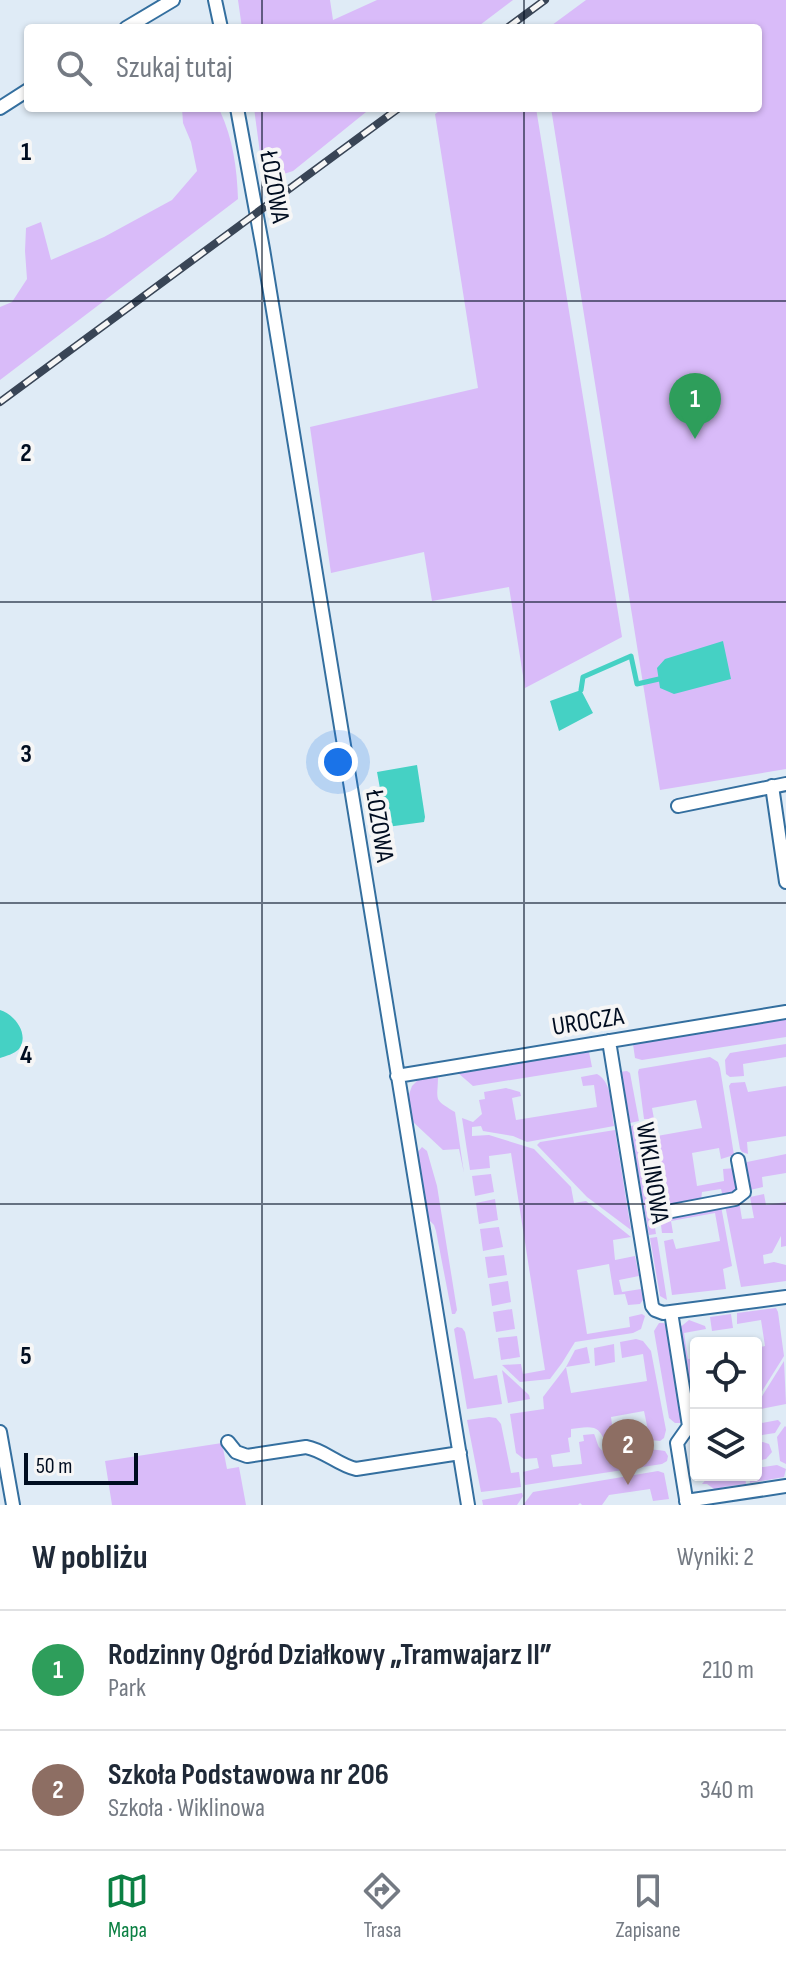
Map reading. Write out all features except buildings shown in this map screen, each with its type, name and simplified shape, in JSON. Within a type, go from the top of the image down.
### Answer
[{"type":"street","points":[[133,24],[173,0]]},
{"type":"street","points":[[215,0],[220,24]]},
{"type":"street","points":[[0,108],[24,93]]},
{"type":"street","name":"ŁOZOWA","points":[[238,112],[263,249],[468,1505]]},
{"type":"street","points":[[678,806],[786,784]]},
{"type":"street","points":[[772,786],[786,882]]},
{"type":"street","name":"UROCZA","points":[[397,1076],[786,1012]]},
{"type":"street","name":"WIKLINOWA","points":[[609,1041],[652,1306],[659,1312],[671,1312]]},
{"type":"street","points":[[656,1214],[735,1199],[744,1192],[738,1160]]},
{"type":"street","points":[[786,1297],[671,1312],[689,1426],[677,1443],[686,1503],[786,1486]]},
{"type":"street","points":[[0,1432],[13,1505]]},
{"type":"street","points":[[228,1442],[231,1448],[247,1456],[314,1448],[356,1469],[460,1453]]},
{"type":"shaded area","points":[[238,0],[330,0],[333,20],[377,0],[513,0],[481,24],[241,24]]},
{"type":"shaded area","points":[[586,0],[786,0],[786,769],[660,790],[552,112],[762,112],[762,24],[553,24]]},
{"type":"shaded area","points":[[182,112],[220,112],[234,154],[238,199],[0,380],[0,307],[12,302],[27,279],[26,228],[41,222],[51,260],[104,237],[172,200],[197,171]]},
{"type":"shaded area","points":[[255,112],[366,112],[293,171],[268,179],[262,168]]},
{"type":"shaded area","points":[[537,112],[622,637],[525,688],[509,587],[432,601],[424,552],[331,573],[310,427],[478,388],[435,114]]},
{"type":"shaded area","points":[[723,641],[731,679],[674,694],[660,688],[657,668],[665,659]]},
{"type":"shaded area","points":[[581,690],[593,713],[559,731],[550,701]]},
{"type":"shaded area","points":[[417,765],[424,822],[387,827],[377,772]]},
{"type":"shaded area","points":[[0,1010],[15,1020],[23,1037],[19,1049],[0,1058]]},
{"type":"shaded area","points":[[786,1018],[786,1037],[642,1060],[635,1058],[633,1044]]},
{"type":"shaded area","points":[[786,1044],[786,1057],[743,1064],[744,1076],[730,1077],[726,1074],[725,1060],[730,1053]]},
{"type":"shaded area","points":[[589,1052],[592,1067],[473,1086],[458,1073]]},
{"type":"shaded area","points":[[710,1057],[718,1062],[720,1068],[734,1155],[721,1159],[719,1148],[692,1153],[697,1186],[724,1181],[723,1169],[736,1168],[737,1193],[723,1197],[721,1189],[702,1192],[701,1200],[658,1209],[646,1127],[655,1126],[657,1136],[702,1128],[696,1100],[652,1108],[654,1119],[644,1119],[639,1069]]},
{"type":"shaded area","points":[[619,1072],[630,1073],[639,1121],[630,1123]]},
{"type":"shaded area","points":[[597,1074],[609,1090],[614,1126],[527,1142],[513,1136],[483,1131],[481,1126],[472,1127],[472,1136],[489,1135],[534,1149],[571,1187],[574,1203],[586,1201],[631,1237],[613,1240],[615,1260],[635,1256],[639,1276],[619,1280],[622,1292],[641,1289],[643,1300],[640,1304],[628,1305],[625,1294],[614,1295],[609,1264],[577,1270],[587,1334],[630,1327],[629,1317],[642,1314],[645,1316],[641,1329],[575,1342],[550,1379],[520,1382],[502,1365],[521,1364],[523,1374],[545,1370],[511,1153],[489,1156],[490,1168],[470,1170],[462,1118],[473,1122],[482,1114],[479,1100],[485,1099],[484,1092],[506,1088],[520,1092],[521,1096],[512,1098],[516,1120],[597,1107],[594,1085],[583,1086],[581,1077]]},
{"type":"shaded area","points":[[438,1076],[438,1098],[455,1112],[464,1173],[459,1149],[443,1150],[412,1121],[408,1097],[412,1086],[418,1080]]},
{"type":"shaded area","points":[[745,1082],[748,1092],[786,1086],[786,1136],[747,1142],[748,1154],[740,1149],[729,1086],[731,1083]]},
{"type":"shaded area","points":[[639,1125],[656,1234],[649,1235],[630,1126]]},
{"type":"shaded area","points":[[615,1130],[631,1230],[587,1197],[537,1145]]},
{"type":"shaded area","points":[[422,1147],[427,1151],[437,1186],[457,1310],[455,1314],[452,1314],[436,1231],[428,1219],[417,1153]]},
{"type":"shaded area","points":[[786,1154],[786,1173],[762,1177],[763,1187],[750,1190],[746,1187],[743,1168],[747,1162]]},
{"type":"shaded area","points":[[491,1174],[494,1192],[475,1196],[472,1176]]},
{"type":"shaded area","points":[[764,1194],[766,1205],[786,1202],[786,1246],[781,1247],[781,1236],[772,1253],[763,1255],[764,1264],[774,1262],[786,1265],[786,1281],[741,1287],[725,1205],[739,1201],[742,1219],[754,1218],[750,1197]]},
{"type":"shaded area","points":[[495,1199],[498,1220],[479,1224],[476,1203]]},
{"type":"shaded area","points":[[721,1206],[732,1266],[723,1269],[726,1289],[672,1295],[664,1241],[673,1239],[676,1249],[720,1241],[715,1213],[671,1221],[673,1233],[662,1233],[660,1218]]},
{"type":"shaded area","points":[[499,1227],[503,1247],[483,1251],[480,1229]]},
{"type":"shaded area","points":[[657,1237],[667,1300],[660,1296],[650,1238]]},
{"type":"shaded area","points":[[504,1255],[507,1275],[488,1278],[485,1257]]},
{"type":"shaded area","points":[[508,1281],[511,1302],[492,1306],[489,1284]]},
{"type":"shaded area","points":[[776,1308],[778,1312],[784,1356],[762,1391],[762,1347],[765,1346],[761,1320],[737,1324],[737,1313]]},
{"type":"shaded area","points":[[512,1309],[515,1329],[496,1332],[493,1312]]},
{"type":"shaded area","points":[[731,1314],[733,1328],[712,1331],[710,1317]]},
{"type":"shaded area","points":[[689,1320],[706,1329],[684,1333],[690,1359],[690,1399],[678,1329]]},
{"type":"shaded area","points":[[659,1323],[668,1325],[681,1423],[669,1418],[654,1331]]},
{"type":"shaded area","points":[[457,1327],[465,1332],[474,1379],[497,1375],[502,1404],[467,1409],[454,1329]]},
{"type":"shaded area","points":[[517,1336],[520,1357],[501,1360],[498,1338]]},
{"type":"shaded area","points":[[643,1341],[651,1351],[666,1430],[660,1441],[650,1440],[644,1411],[611,1417],[615,1447],[594,1428],[571,1429],[571,1437],[568,1438],[570,1452],[551,1455],[553,1467],[582,1464],[579,1442],[584,1441],[583,1435],[594,1434],[599,1447],[608,1453],[660,1450],[665,1451],[667,1461],[525,1485],[523,1472],[539,1468],[537,1458],[524,1459],[516,1453],[510,1414],[544,1409],[543,1397],[566,1367],[571,1393],[647,1381],[643,1354],[622,1358],[620,1342]]},
{"type":"shaded area","points":[[614,1344],[615,1362],[595,1366],[594,1348]]},
{"type":"shaded area","points":[[587,1347],[590,1363],[566,1367],[575,1350]]},
{"type":"shaded area","points":[[784,1361],[786,1404],[762,1409],[762,1396]]},
{"type":"shaded area","points":[[502,1370],[529,1395],[530,1399],[508,1403]]},
{"type":"shaded area","points":[[496,1418],[501,1424],[511,1473],[519,1472],[521,1487],[481,1492],[467,1420]]},
{"type":"shaded area","points":[[778,1420],[781,1423],[775,1433],[762,1435],[762,1423]]},
{"type":"shaded area","points":[[785,1426],[786,1464],[780,1461],[777,1437]]},
{"type":"shaded area","points":[[762,1442],[769,1444],[772,1452],[762,1460]]},
{"type":"shaded area","points":[[222,1443],[227,1469],[239,1467],[246,1505],[112,1505],[105,1461]]},
{"type":"shaded area","points":[[777,1465],[786,1469],[784,1477],[762,1481],[762,1467]]},
{"type":"shaded area","points":[[658,1471],[664,1473],[669,1499],[653,1501],[650,1489],[609,1495],[602,1505],[523,1505],[533,1492]]},
{"type":"shaded area","points":[[705,1481],[746,1481],[746,1484],[723,1487],[717,1491],[702,1484]]},
{"type":"shaded area","points":[[522,1493],[517,1505],[483,1505],[482,1500]]},
{"type":"waterway","points":[[581,690],[583,677],[631,656],[637,684],[659,679]]},
{"type":"railway","points":[[512,24],[545,0]]},
{"type":"railway","points":[[0,402],[394,112]]},
{"type":"place","name":"Rodzinny Ogród Działkowy „Tramwajarz II”","points":[[695,439]]},
{"type":"place","name":"Szkoła Podstawowa nr 206","points":[[628,1485]]}]
